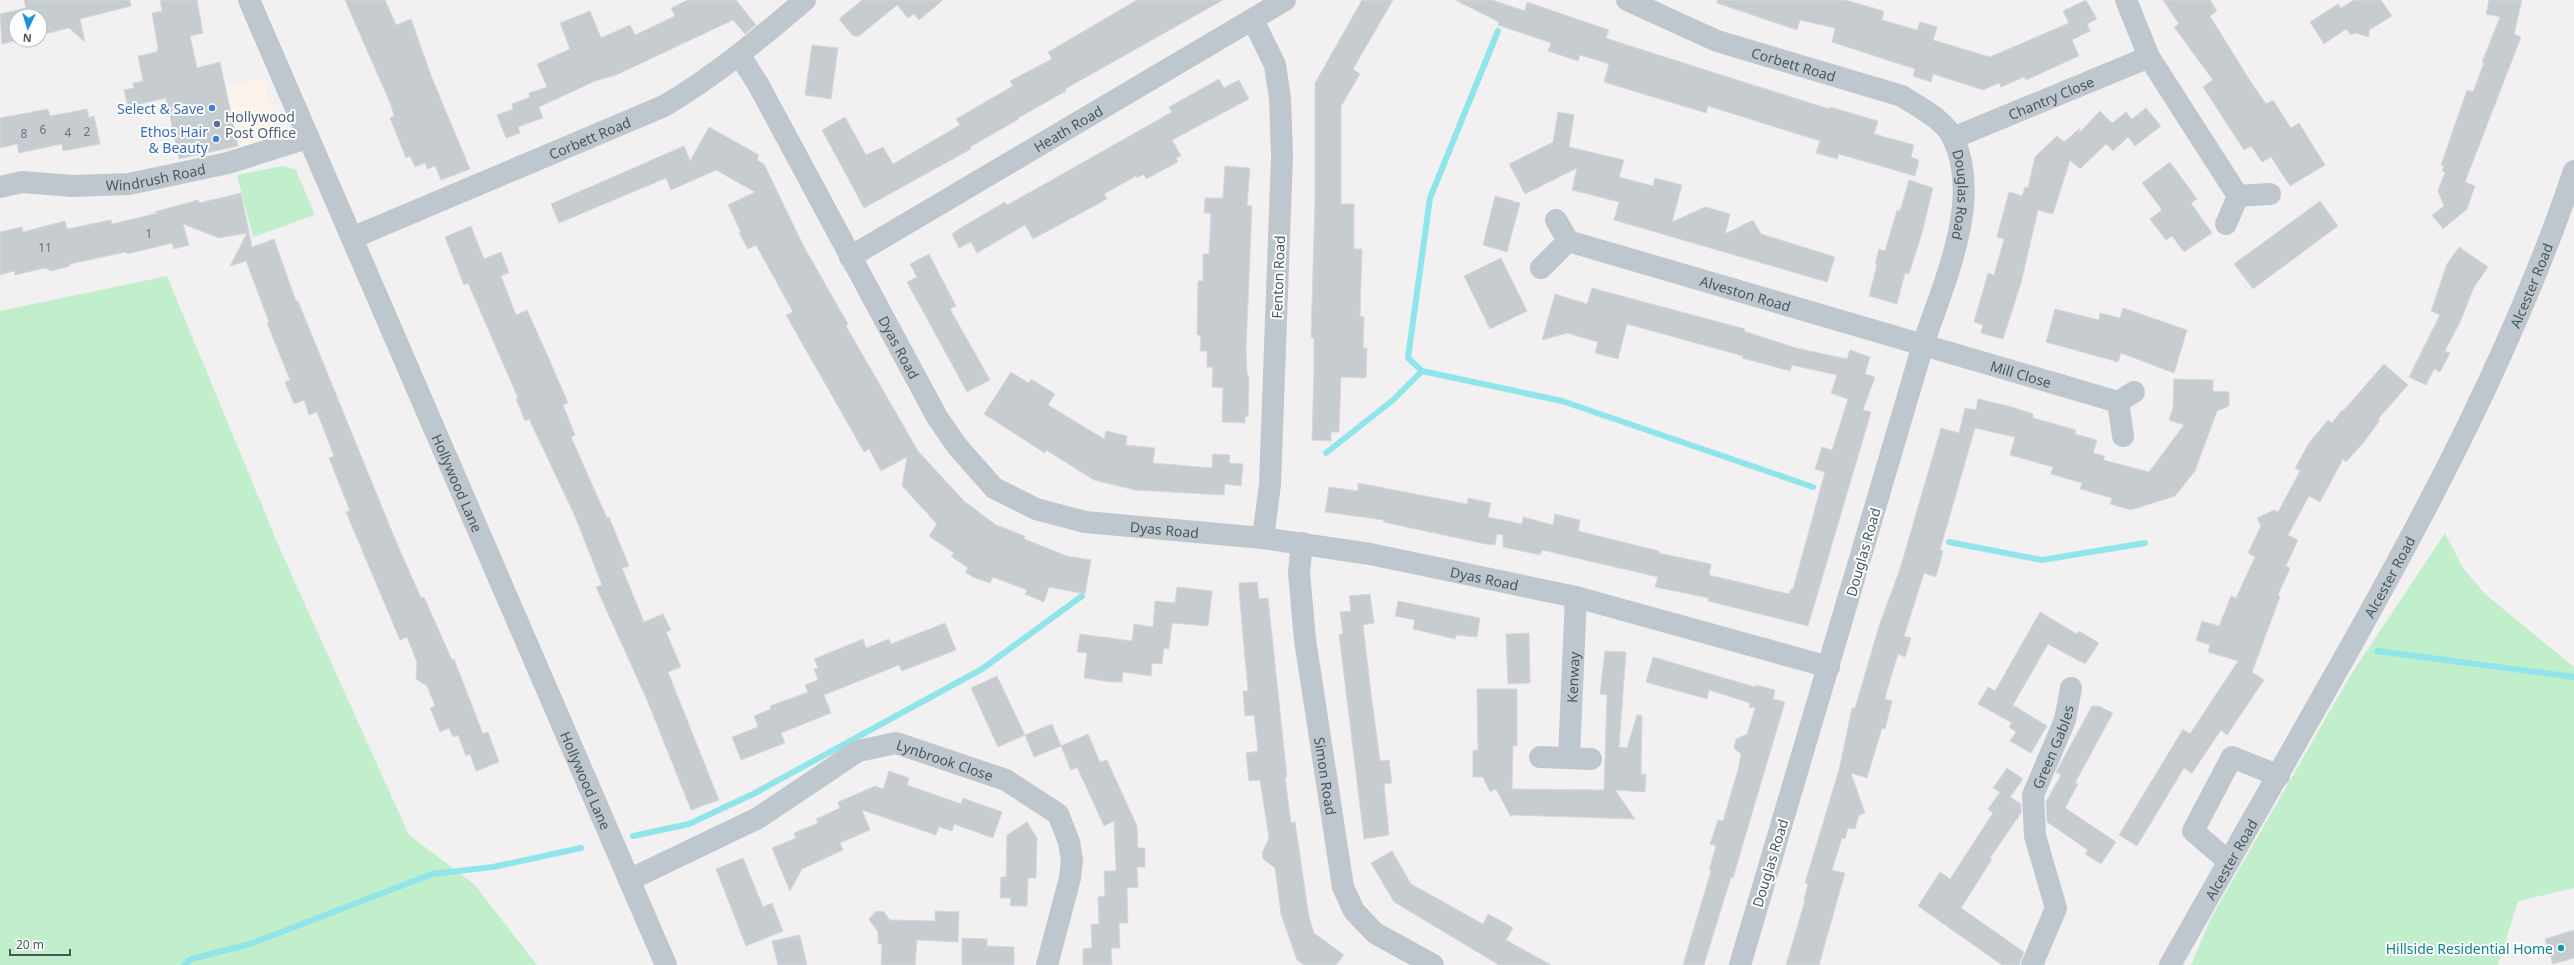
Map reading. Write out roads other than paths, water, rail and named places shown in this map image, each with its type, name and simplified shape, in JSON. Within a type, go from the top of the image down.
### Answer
[{"type":"street","name":"Hollywood Lane","points":[[249,0],[307,138],[545,681],[628,880],[666,965]]},
{"type":"street","name":"Corbett Road","points":[[352,238],[664,106],[696,87],[740,56],[804,0]]},
{"type":"street","name":"Heath Road","points":[[850,257],[1253,20],[1284,0]]},
{"type":"street","name":"Corbett Road","points":[[1627,0],[1717,41],[1902,96],[1928,113],[1953,138]]},
{"type":"street","points":[[2126,0],[2149,57],[2180,109],[2238,196]]},
{"type":"street","name":"Fenton Road","points":[[1253,20],[1276,65],[1280,98],[1282,156],[1270,484],[1263,538]]},
{"type":"street","name":"Dyas Road","points":[[740,56],[758,84],[937,417],[957,446],[994,488],[1036,509],[1085,522],[1263,538],[1302,543],[1370,554],[1576,597],[1829,667]]},
{"type":"street","name":"Chantry Close","points":[[1953,138],[2149,57]]},
{"type":"street","name":"Windrush Road","points":[[0,187],[22,182],[73,186],[129,184],[228,163],[307,138]]},
{"type":"street","name":"Douglas Road","points":[[1740,965],[1923,345],[1953,253],[1965,202],[1964,174],[1953,138]]},
{"type":"street","name":"Alcester Road","points":[[2170,965],[2394,570],[2457,450],[2518,318],[2574,171]]},
{"type":"street","points":[[2238,196],[2270,194]]},
{"type":"street","points":[[2226,224],[2238,196]]},
{"type":"street","points":[[1541,268],[1568,241],[1556,220]]},
{"type":"street","name":"Alveston Road","points":[[1568,241],[1923,345]]},
{"type":"street","name":"Mill Close","points":[[1923,345],[2126,397],[2123,436]]},
{"type":"street","name":"Simon Road","points":[[1302,543],[1299,572],[1305,640],[1342,887],[1354,911],[1375,933],[1433,965]]},
{"type":"street","name":"Kenway","points":[[1570,757],[1576,597]]},
{"type":"street","name":"Green Gables","points":[[2032,965],[2056,908],[2036,836],[2033,795],[2066,720],[2071,688]]},
{"type":"street","name":"Lynbrook Close","points":[[628,880],[758,818],[858,751],[896,742],[1006,780],[1058,814],[1069,842],[1072,860],[1070,878],[1046,965]]},
{"type":"street","points":[[1540,756],[1591,759]]},
{"type":"street","points":[[2229,862],[2193,831],[2232,757],[2278,776]]},
{"type":"waterway","points":[[1422,371],[1408,358],[1430,198],[1498,31]]},
{"type":"waterway","points":[[1326,453],[1393,400],[1422,371],[1562,401],[1813,487]]},
{"type":"waterway","points":[[1949,542],[2042,560],[2145,543]]},
{"type":"waterway","points":[[633,836],[689,824],[753,794],[982,669],[1082,596]]},
{"type":"waterway","points":[[2377,651],[2574,677]]},
{"type":"waterway","points":[[184,965],[191,959],[250,944],[432,874],[493,867],[581,848]]},
{"type":"place","name":"Select & Save","points":[[212,108]]},
{"type":"place","name":"Hollywood Post Office","points":[[217,124]]},
{"type":"place","name":"Ethos Hair & Beauty","points":[[216,139]]},
{"type":"place","name":"Hillside Residential Home","points":[[2561,948]]}]
